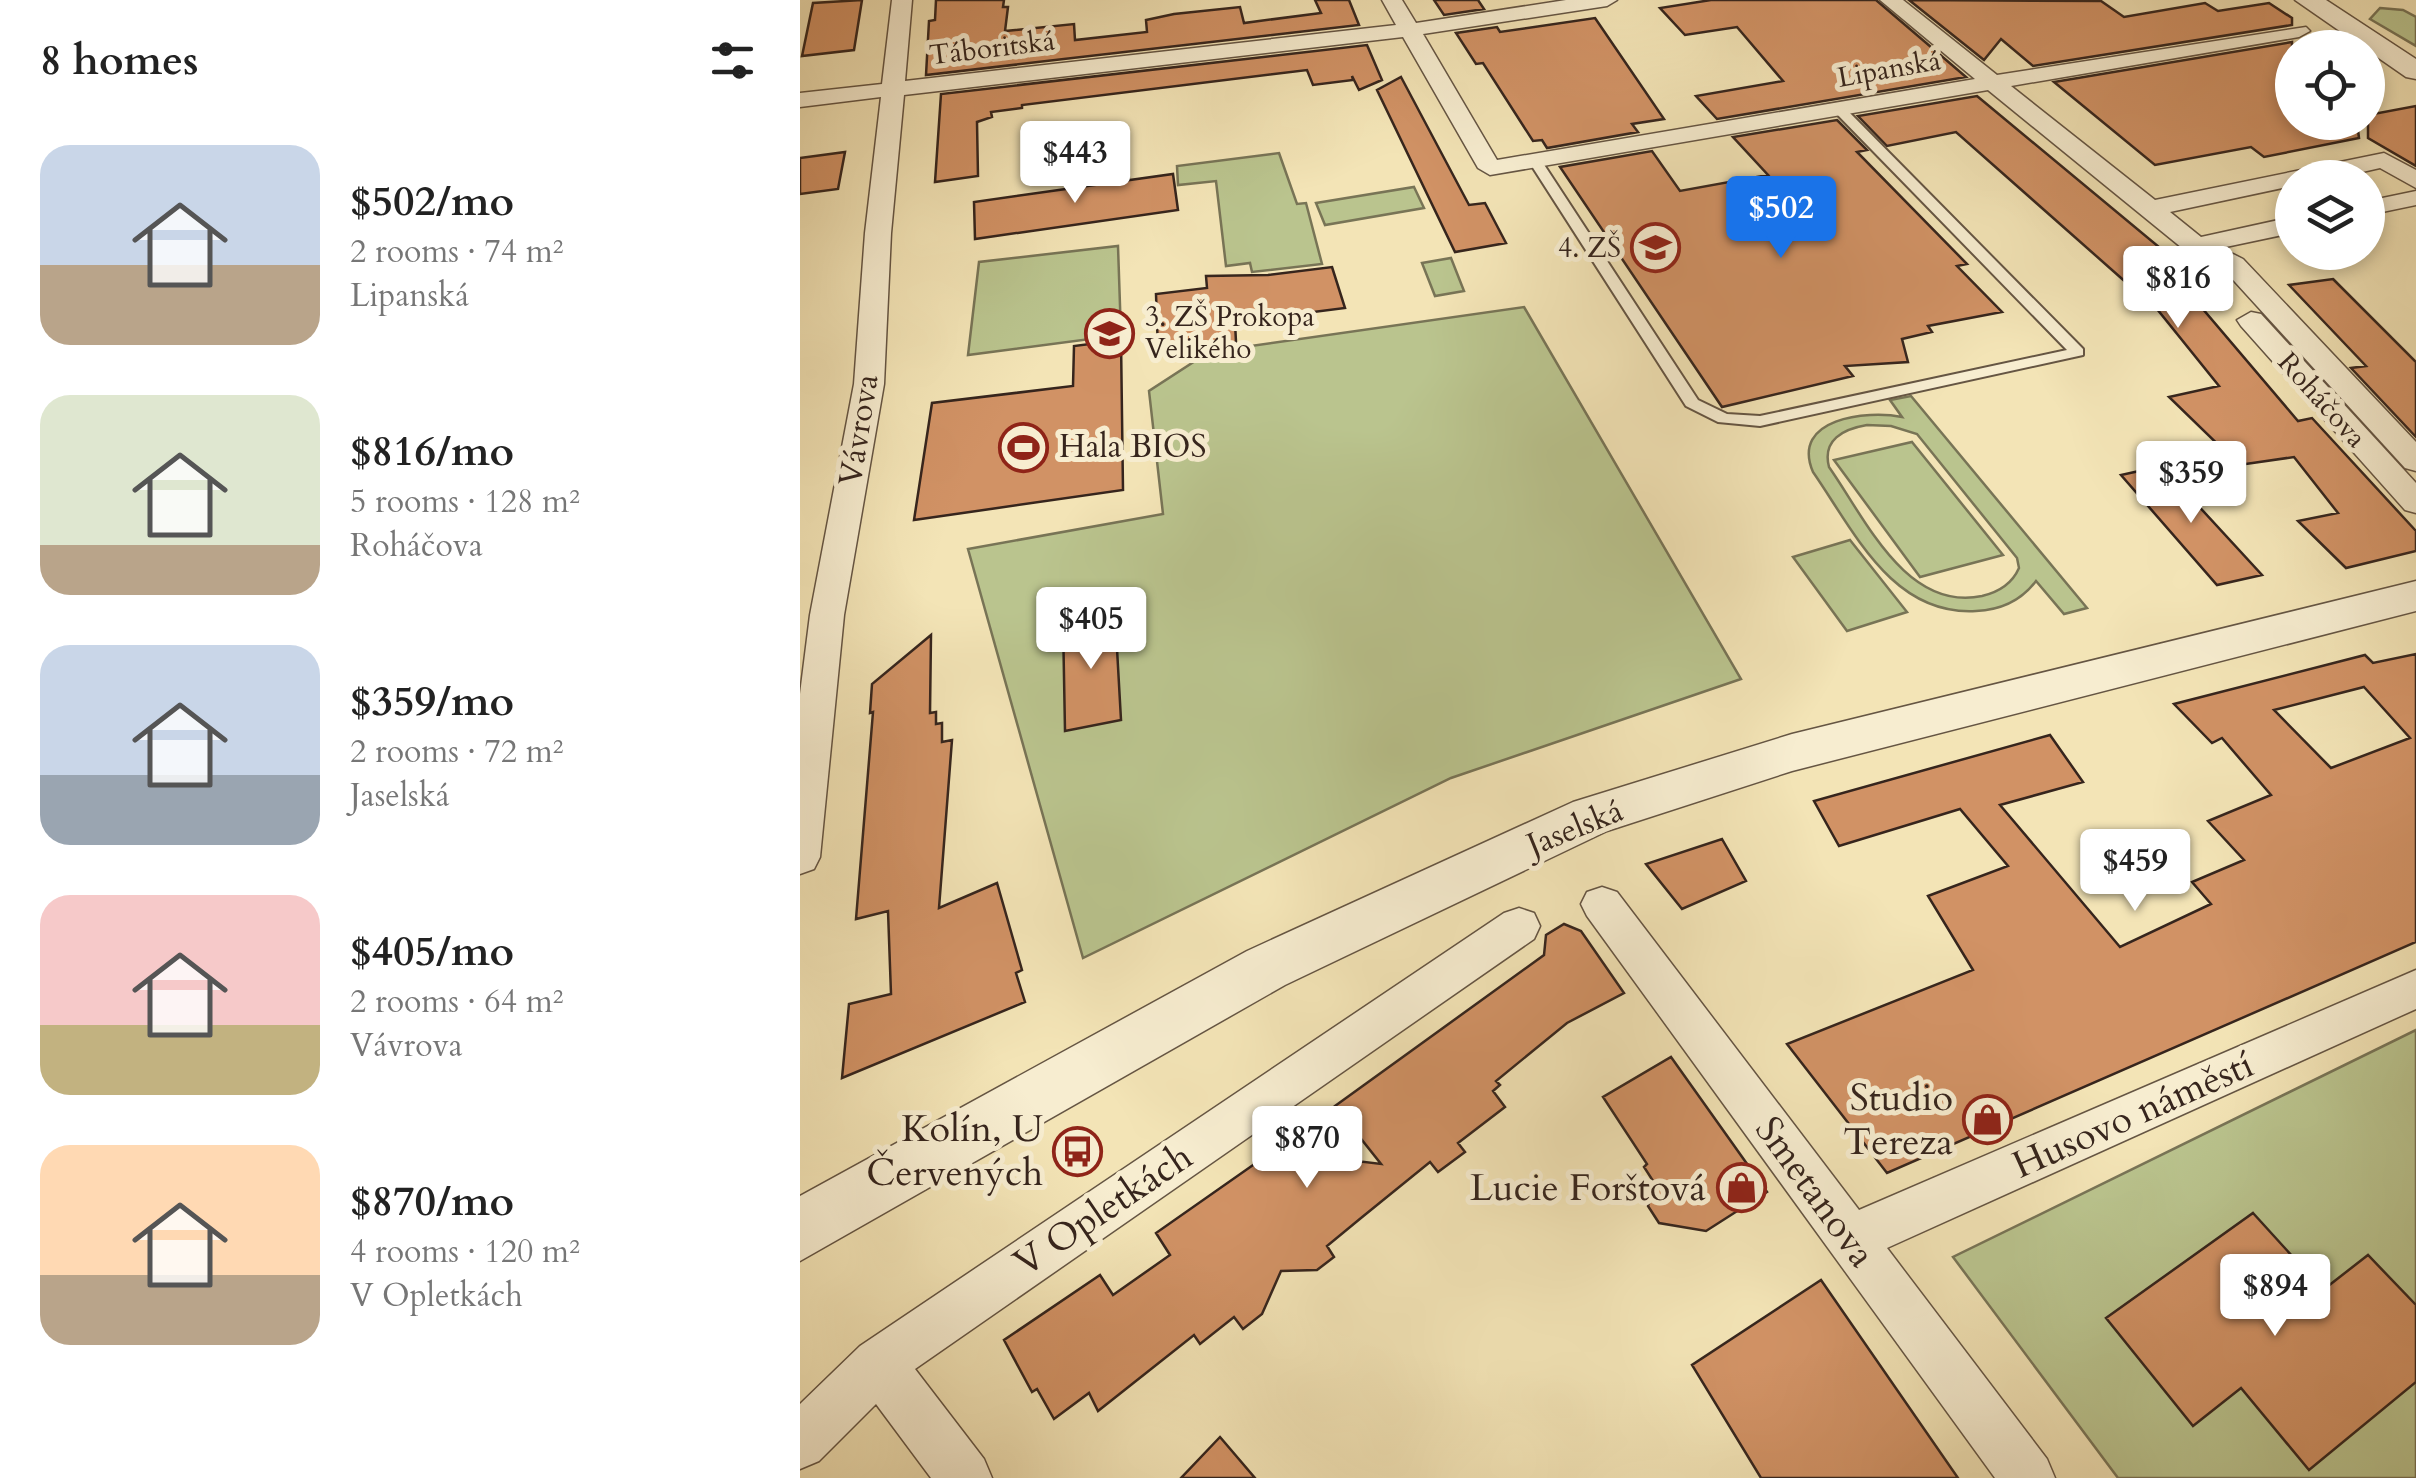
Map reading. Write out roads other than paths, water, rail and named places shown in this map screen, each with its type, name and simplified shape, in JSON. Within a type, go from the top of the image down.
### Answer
[{"type":"street","name":"Vávrova","points":[[800,857],[812,635],[869,384],[902,0]]},
{"type":"street","points":[[1392,0],[1408,30]]},
{"type":"street","name":"Táboritská","points":[[800,100],[1408,30],[1607,0]]},
{"type":"street","name":"Roháčova","points":[[1890,0],[2196,246],[2234,265],[2416,460]]},
{"type":"street","points":[[2308,0],[2352,30]]},
{"type":"street","points":[[2334,0],[2338,14],[2357,30]]},
{"type":"street","points":[[2356,0],[2356,12],[2366,30]]},
{"type":"street","name":"Lipanská","points":[[1408,30],[1490,168],[2275,35]]},
{"type":"street","points":[[2385,52],[2416,71]]},
{"type":"street","points":[[2385,161],[2416,181]]},
{"type":"street","points":[[2150,209],[2275,183]]},
{"type":"street","points":[[2385,205],[2416,198]]},
{"type":"street","points":[[2385,211],[2416,226]]},
{"type":"street","points":[[2196,246],[2275,229]]},
{"type":"street","name":"Roháčova","points":[[2196,246],[2220,287],[2416,503]]},
{"type":"street","name":"Jaselská","points":[[800,1230],[1266,968],[1591,816],[1792,754],[2416,596]]},
{"type":"street","name":"Smetanova","points":[[1602,904],[2028,1478]]},
{"type":"street","name":"V Opletkách","points":[[800,1442],[878,1364],[1519,926]]},
{"type":"street","name":"Husovo náměstí","points":[[1850,1239],[2416,990]]},
{"type":"street","points":[[878,1364],[965,1478]]},
{"type":"lane","points":[[1534,160],[1692,402],[1724,419],[1760,422],[2078,352],[1838,108]]},
{"type":"place","name":"4. ZŠ","points":[[1656,248]]},
{"type":"place","name":"3. ZŠ Prokopa Velikého","points":[[1110,333]]},
{"type":"place","name":"Hala BIOS","points":[[1024,447]]},
{"type":"place","name":"Studio Tereza","points":[[1988,1120]]},
{"type":"place","name":"Kolín, U Červených","points":[[1078,1151]]},
{"type":"place","name":"Lucie Forštová","points":[[1741,1188]]}]
